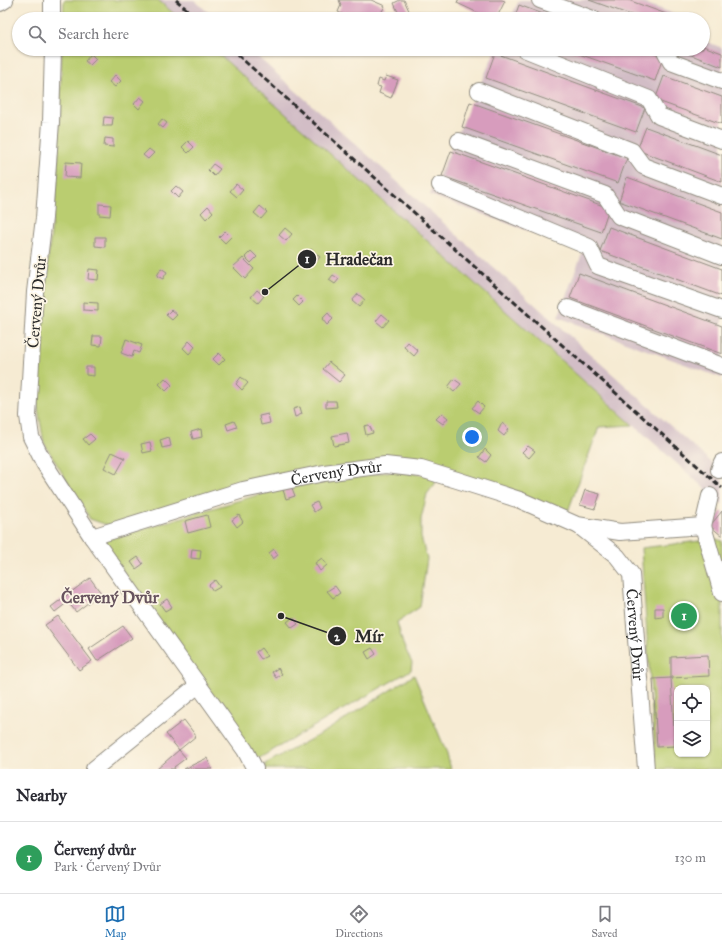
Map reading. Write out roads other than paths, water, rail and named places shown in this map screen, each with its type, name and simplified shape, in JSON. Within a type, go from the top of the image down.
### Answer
[{"type":"street","points":[[0,3],[5,0]]},
{"type":"street","points":[[52,0],[52,12]]},
{"type":"street","points":[[540,0],[573,12]]},
{"type":"street","name":"Červený Dvůr","points":[[53,56],[51,122],[44,218],[35,292],[28,416],[31,437],[44,462],[92,537],[197,686],[245,750],[255,769]]},
{"type":"street","points":[[542,56],[649,99],[659,116],[722,140]]},
{"type":"street","points":[[668,56],[671,62],[722,81]]},
{"type":"street","points":[[479,91],[632,151],[643,166],[722,196]]},
{"type":"street","points":[[459,141],[605,195],[619,216],[722,256]]},
{"type":"street","points":[[440,185],[589,247],[598,266],[722,310]]},
{"type":"street","points":[[568,308],[722,366]]},
{"type":"street","name":"Červený Dvůr","points":[[92,537],[243,490],[324,473],[385,465],[421,469],[520,500],[577,525],[617,556],[630,574],[646,769]]},
{"type":"street","points":[[710,496],[703,526],[722,592]]},
{"type":"street","name":"Červený Dvůr","points":[[577,525],[620,532],[703,526]]},
{"type":"street","points":[[94,769],[197,686]]},
{"type":"railway","points":[[176,0],[190,12]]},
{"type":"railway","points":[[239,56],[722,488]]},
{"type":"place","name":"Hradečan","points":[[265,292]]},
{"type":"place","name":"Mír","points":[[281,616]]},
{"type":"place","name":"Červený dvůr","points":[[684,616]]},
{"type":"district","name":"Červený Dvůr","points":[[110,597]]}]
